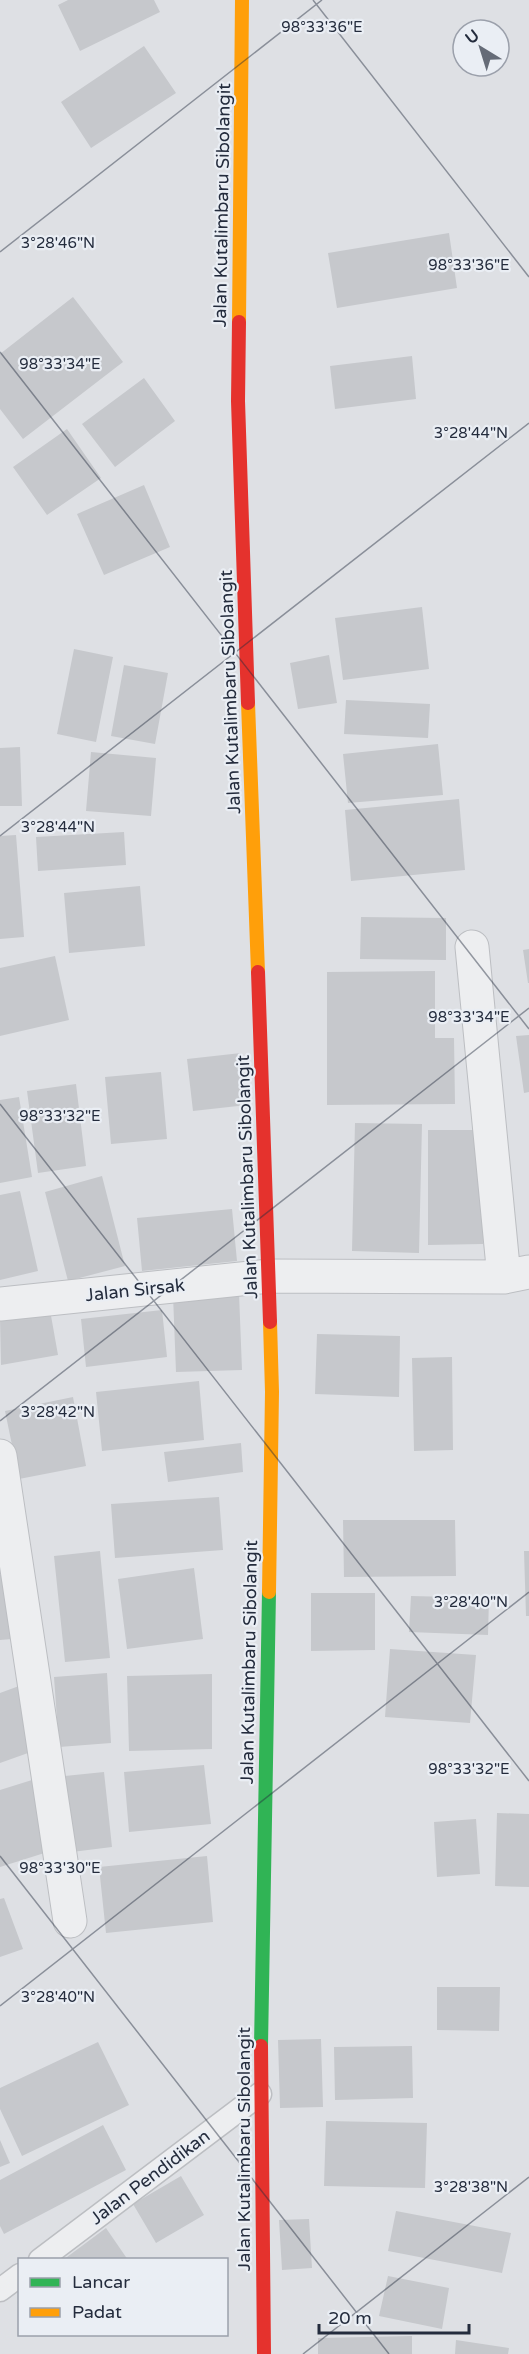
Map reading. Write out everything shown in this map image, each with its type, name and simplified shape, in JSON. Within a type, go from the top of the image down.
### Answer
[{"type":"street","name":"Jalan Kutalimbaru Sibolangit","points":[[242,0],[238,401],[272,1392],[260,2094],[264,2354]]},
{"type":"street","points":[[472,947],[517,1274]]},
{"type":"street","name":"Jalan Sirsak","points":[[0,1304],[269,1276],[517,1274]]},
{"type":"street","points":[[0,1456],[70,1922]]},
{"type":"lane","name":"Jalan Pendidikan","points":[[41,2258],[260,2094]]},
{"type":"lane","points":[[0,2290],[18,2276]]},
{"type":"building","points":[[68,0],[154,0],[160,12],[80,51],[58,5]]},
{"type":"building","points":[[144,46],[176,93],[91,148],[61,102]]},
{"type":"building","points":[[449,233],[457,288],[337,308],[328,253]]},
{"type":"building","points":[[73,297],[123,362],[23,439],[0,409],[0,354]]},
{"type":"building","points":[[412,356],[416,399],[335,409],[330,366]]},
{"type":"building","points":[[144,378],[175,421],[115,467],[82,424]]},
{"type":"building","points":[[67,429],[101,478],[47,515],[13,467]]},
{"type":"building","points":[[144,485],[170,547],[104,575],[77,514]]},
{"type":"building","points":[[422,607],[429,669],[343,680],[335,618]]},
{"type":"building","points":[[74,649],[113,657],[96,742],[57,734]]},
{"type":"building","points":[[329,655],[337,703],[298,709],[290,663]]},
{"type":"building","points":[[124,665],[168,673],[155,744],[111,736]]},
{"type":"building","points":[[346,700],[430,704],[428,738],[344,734]]},
{"type":"building","points":[[438,744],[443,795],[348,803],[343,754]]},
{"type":"building","points":[[20,747],[22,806],[0,806],[0,748]]},
{"type":"building","points":[[91,752],[156,758],[151,816],[86,811]]},
{"type":"building","points":[[459,799],[465,870],[351,881],[345,810]]},
{"type":"building","points":[[124,832],[126,865],[38,871],[36,837]]},
{"type":"building","points":[[16,835],[24,937],[0,939],[0,836]]},
{"type":"building","points":[[140,886],[145,946],[69,953],[64,893]]},
{"type":"building","points":[[361,917],[446,918],[446,960],[360,959]]},
{"type":"building","points":[[529,949],[529,983],[528,983],[523,950]]},
{"type":"building","points":[[55,956],[69,1020],[0,1036],[0,968]]},
{"type":"building","points":[[435,971],[435,1038],[454,1038],[455,1104],[327,1105],[327,972]]},
{"type":"building","points":[[529,1035],[529,1092],[524,1093],[516,1036]]},
{"type":"building","points":[[241,1053],[247,1105],[193,1111],[187,1059]]},
{"type":"building","points":[[161,1072],[167,1139],[111,1144],[105,1077]]},
{"type":"building","points":[[76,1084],[86,1166],[38,1173],[27,1091]]},
{"type":"building","points":[[19,1097],[32,1177],[0,1183],[0,1100]]},
{"type":"building","points":[[355,1123],[422,1124],[419,1253],[352,1251]]},
{"type":"building","points":[[428,1130],[482,1130],[483,1244],[428,1245]]},
{"type":"building","points":[[102,1176],[125,1266],[68,1281],[45,1192]]},
{"type":"building","points":[[20,1191],[38,1271],[0,1280],[0,1195]]},
{"type":"building","points":[[232,1209],[237,1261],[142,1271],[137,1218]]},
{"type":"building","points":[[239,1293],[242,1370],[176,1372],[173,1295]]},
{"type":"building","points":[[50,1310],[58,1355],[1,1365],[0,1318]]},
{"type":"building","points":[[162,1310],[167,1357],[86,1367],[81,1319]]},
{"type":"building","points":[[317,1334],[400,1336],[399,1397],[315,1394]]},
{"type":"building","points":[[452,1357],[453,1450],[414,1451],[412,1358]]},
{"type":"building","points":[[199,1381],[204,1440],[102,1451],[96,1392]]},
{"type":"building","points":[[73,1397],[86,1466],[19,1479],[5,1411]]},
{"type":"building","points":[[241,1443],[243,1472],[168,1482],[164,1452]]},
{"type":"building","points":[[219,1497],[223,1550],[115,1558],[111,1504]]},
{"type":"building","points":[[343,1520],[455,1520],[456,1576],[344,1577]]},
{"type":"building","points":[[100,1551],[110,1658],[65,1662],[54,1556]]},
{"type":"building","points":[[524,1551],[529,1551],[529,1616],[526,1616]]},
{"type":"building","points":[[194,1568],[203,1639],[127,1649],[118,1579]]},
{"type":"building","points":[[0,1575],[6,1575],[12,1639],[0,1640]]},
{"type":"building","points":[[311,1593],[375,1593],[375,1650],[311,1651]]},
{"type":"building","points":[[411,1596],[489,1598],[488,1635],[409,1632]]},
{"type":"building","points":[[390,1649],[476,1655],[470,1723],[385,1717]]},
{"type":"building","points":[[107,1673],[111,1743],[59,1747],[54,1677]]},
{"type":"building","points":[[212,1674],[212,1749],[129,1751],[127,1676]]},
{"type":"building","points":[[19,1686],[42,1748],[0,1763],[0,1693]]},
{"type":"building","points":[[204,1765],[211,1824],[129,1832],[124,1772]]},
{"type":"building","points":[[104,1772],[112,1847],[64,1853],[55,1777]]},
{"type":"building","points":[[32,1780],[54,1850],[0,1867],[0,1790]]},
{"type":"building","points":[[497,1813],[529,1814],[529,1887],[495,1886]]},
{"type":"building","points":[[476,1819],[480,1874],[437,1877],[434,1822]]},
{"type":"building","points":[[207,1856],[213,1922],[106,1933],[99,1867]]},
{"type":"building","points":[[4,1898],[23,1949],[0,1957],[0,1899]]},
{"type":"building","points":[[437,1987],[500,1987],[499,2031],[437,2030]]},
{"type":"building","points":[[321,2039],[323,2107],[280,2108],[278,2040]]},
{"type":"building","points":[[98,2042],[129,2105],[22,2156],[0,2109],[0,2088]]},
{"type":"building","points":[[412,2046],[413,2098],[335,2100],[334,2047]]},
{"type":"building","points":[[326,2121],[427,2123],[425,2188],[324,2186]]},
{"type":"building","points":[[103,2125],[126,2170],[4,2234],[0,2226],[0,2180]]},
{"type":"building","points":[[0,2140],[10,2163],[0,2167]]},
{"type":"building","points":[[181,2176],[204,2215],[156,2243],[133,2204]]},
{"type":"building","points":[[396,2211],[511,2233],[502,2273],[388,2251]]},
{"type":"building","points":[[309,2219],[312,2268],[282,2270],[279,2220]]},
{"type":"building","points":[[106,2228],[127,2258],[66,2258]]},
{"type":"building","points":[[388,2276],[449,2288],[442,2329],[379,2316]]},
{"type":"building","points":[[412,2336],[412,2354],[318,2354],[318,2338]]},
{"type":"building","points":[[456,2340],[509,2348],[508,2354],[455,2354]]},
{"type":"traffic: fast","points":[[261,2046],[269,1592]]},
{"type":"traffic: slow","points":[[239,322],[242,0]]},
{"type":"traffic: slow","points":[[248,703],[258,972]]},
{"type":"traffic: slow","points":[[269,1592],[272,1392],[270,1322]]},
{"type":"traffic: jam","points":[[239,322],[238,401],[248,703]]},
{"type":"traffic: jam","points":[[258,972],[270,1322]]},
{"type":"traffic: jam","points":[[261,2046],[264,2354]]}]
